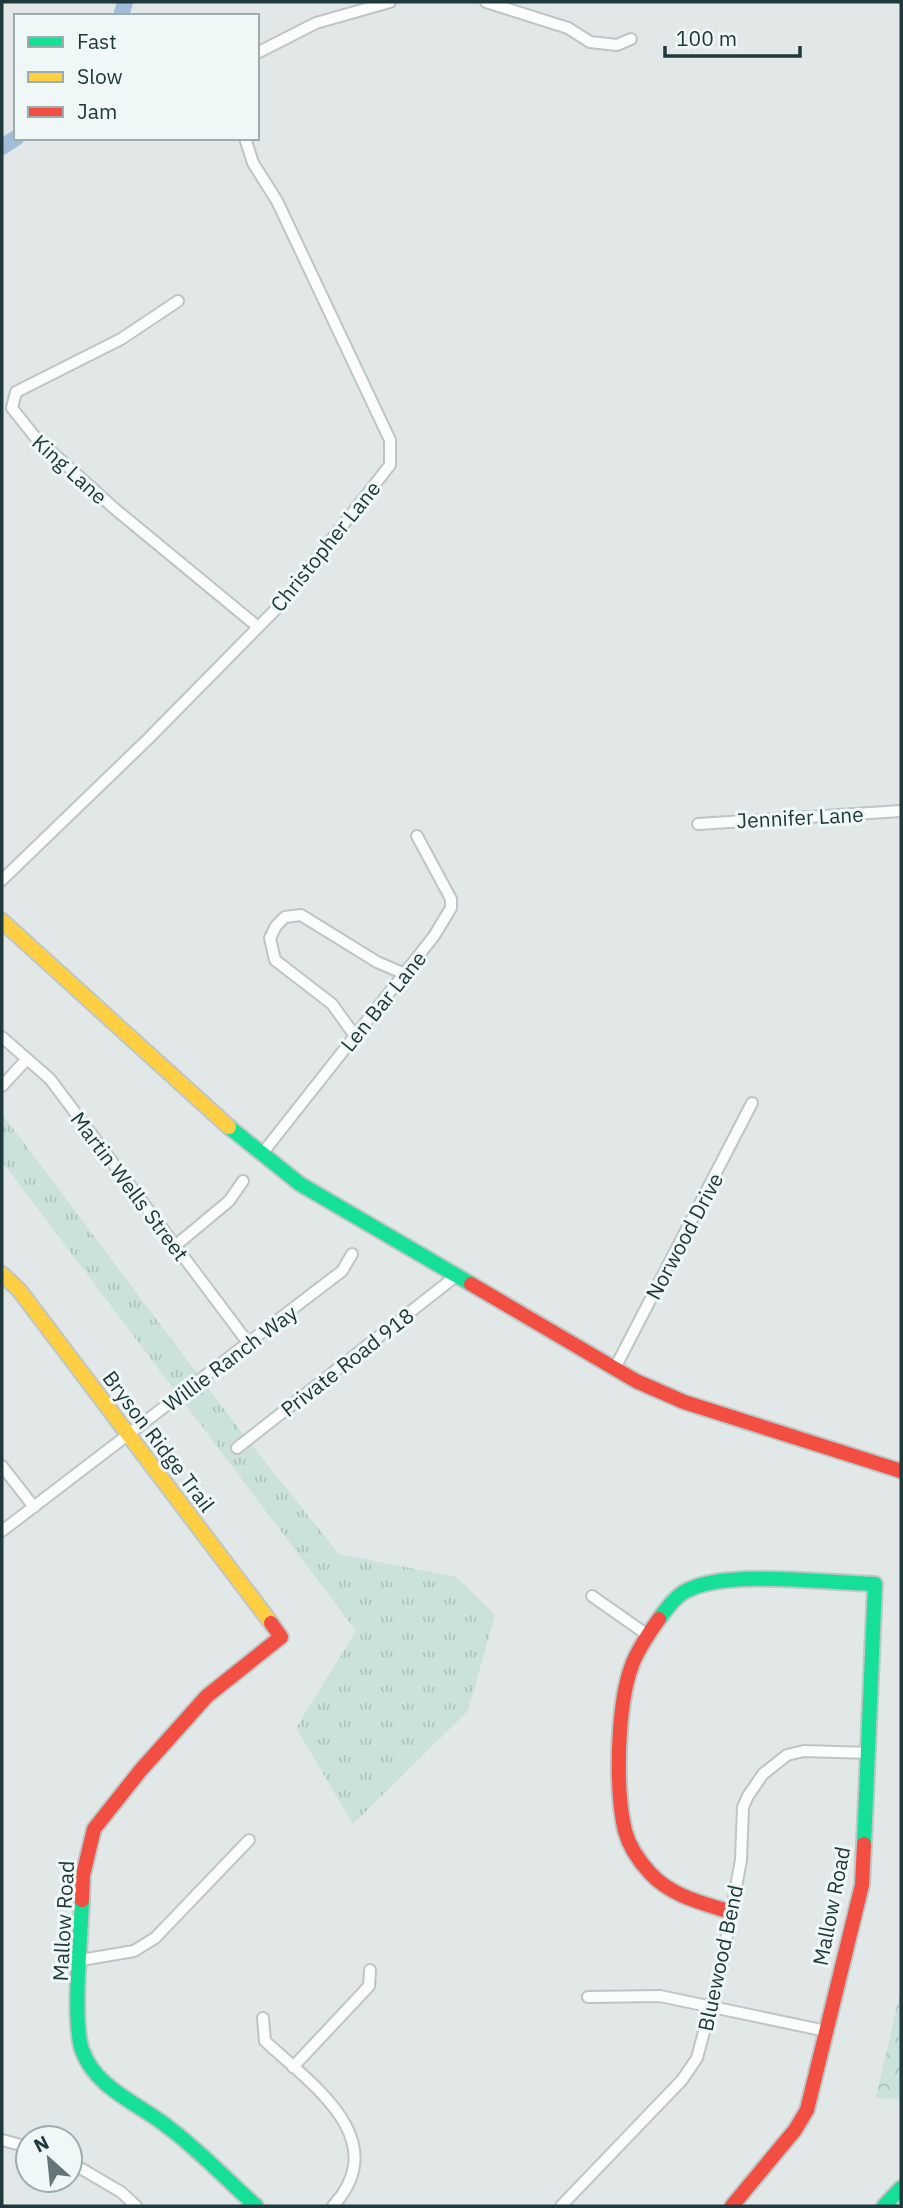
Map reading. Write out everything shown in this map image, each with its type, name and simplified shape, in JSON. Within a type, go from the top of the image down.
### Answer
[{"type":"street","points":[[259,52],[316,23],[390,2]]},
{"type":"street","points":[[486,2],[568,28],[590,42],[617,45],[631,39]]},
{"type":"street","name":"Christopher Lane","points":[[2,880],[148,739],[280,605],[388,468],[393,448],[277,201],[253,163],[246,140]]},
{"type":"street","name":"King Lane","points":[[178,302],[121,339],[16,392],[12,408],[35,437],[115,509],[258,626]]},
{"type":"street","name":"Jennifer Lane","points":[[698,824],[901,811]]},
{"type":"street","name":"Len Bar Lane","points":[[261,1155],[435,936],[451,908],[449,892],[417,836]]},
{"type":"street","points":[[355,1036],[332,1004],[275,960],[270,937],[276,926],[285,917],[301,915],[377,962],[405,974]]},
{"type":"street","points":[[2,921],[124,1035],[261,1155],[300,1184],[615,1368],[684,1402],[901,1471]]},
{"type":"street","name":"Martin Wells Street","points":[[2,1037],[50,1079],[249,1344]]},
{"type":"street","points":[[2,1086],[27,1059]]},
{"type":"street","name":"Norwood Drive","points":[[615,1368],[752,1103]]},
{"type":"street","points":[[175,1246],[229,1201],[243,1181]]},
{"type":"street","name":"Willie Ranch Way","points":[[2,1531],[342,1271],[352,1254]]},
{"type":"street","name":"Bryson Ridge Trail","points":[[2,1274],[19,1290],[281,1637]]},
{"type":"street","name":"Private Road 918","points":[[237,1448],[456,1276]]},
{"type":"street","points":[[2,1466],[34,1507]]},
{"type":"street","name":"Mallow Road","points":[[649,1636],[679,1595],[699,1585],[724,1582],[875,1584],[862,1885],[807,2110],[796,2130],[732,2206]]},
{"type":"street","points":[[592,1596],[649,1636],[631,1664],[626,1689],[620,1808],[624,1833],[635,1852],[669,1891],[731,1912]]},
{"type":"street","name":"Mallow Road","points":[[256,2206],[169,2127],[104,2084],[92,2070],[81,2047],[83,1875],[94,1829],[207,1696],[281,1637]]},
{"type":"street","name":"Bluewood Bend","points":[[561,2206],[682,2080],[697,2058],[712,2007],[741,1860],[743,1807],[763,1774],[787,1755],[804,1751],[869,1754]]},
{"type":"street","points":[[81,1961],[134,1951],[155,1938],[249,1840]]},
{"type":"street","points":[[293,2067],[369,1986],[370,1970]]},
{"type":"street","points":[[588,1997],[660,1996],[826,2031]]},
{"type":"street","points":[[262,2018],[265,2041],[332,2104],[350,2130],[356,2158],[348,2189],[333,2206]]},
{"type":"street","points":[[84,2170],[121,2192],[136,2206]]},
{"type":"street","points":[[884,2206],[901,2188]]},
{"type":"green space","points":[[2,1114],[242,1433],[339,1554],[456,1577],[495,1615],[468,1711],[353,1824],[296,1728],[356,1631],[2,1161]]},
{"type":"green space","points":[[901,1988],[901,2099],[876,2098]]},
{"type":"waterway","points":[[122,14],[125,2]]},
{"type":"waterway","points":[[2,147],[14,139]]},
{"type":"traffic: fast","points":[[229,1127],[300,1184],[471,1284]]},
{"type":"traffic: fast","points":[[659,1619],[681,1594],[708,1583],[780,1579],[875,1584],[864,1844]]},
{"type":"traffic: fast","points":[[82,1900],[78,2019],[79,2037],[88,2064],[107,2085],[156,2118],[202,2155],[256,2206]]},
{"type":"traffic: fast","points":[[884,2206],[901,2188]]},
{"type":"traffic: slow","points":[[2,921],[229,1127]]},
{"type":"traffic: slow","points":[[2,1274],[19,1290],[271,1623]]},
{"type":"traffic: jam","points":[[471,1284],[636,1381],[684,1402],[901,1471]]},
{"type":"traffic: jam","points":[[659,1619],[634,1659],[623,1702],[619,1771],[625,1831],[638,1858],[667,1888],[731,1912]]},
{"type":"traffic: jam","points":[[82,1900],[83,1875],[94,1829],[140,1771],[207,1696],[281,1637],[271,1623]]},
{"type":"traffic: jam","points":[[732,2206],[795,2130],[807,2110],[862,1885],[864,1844]]}]
